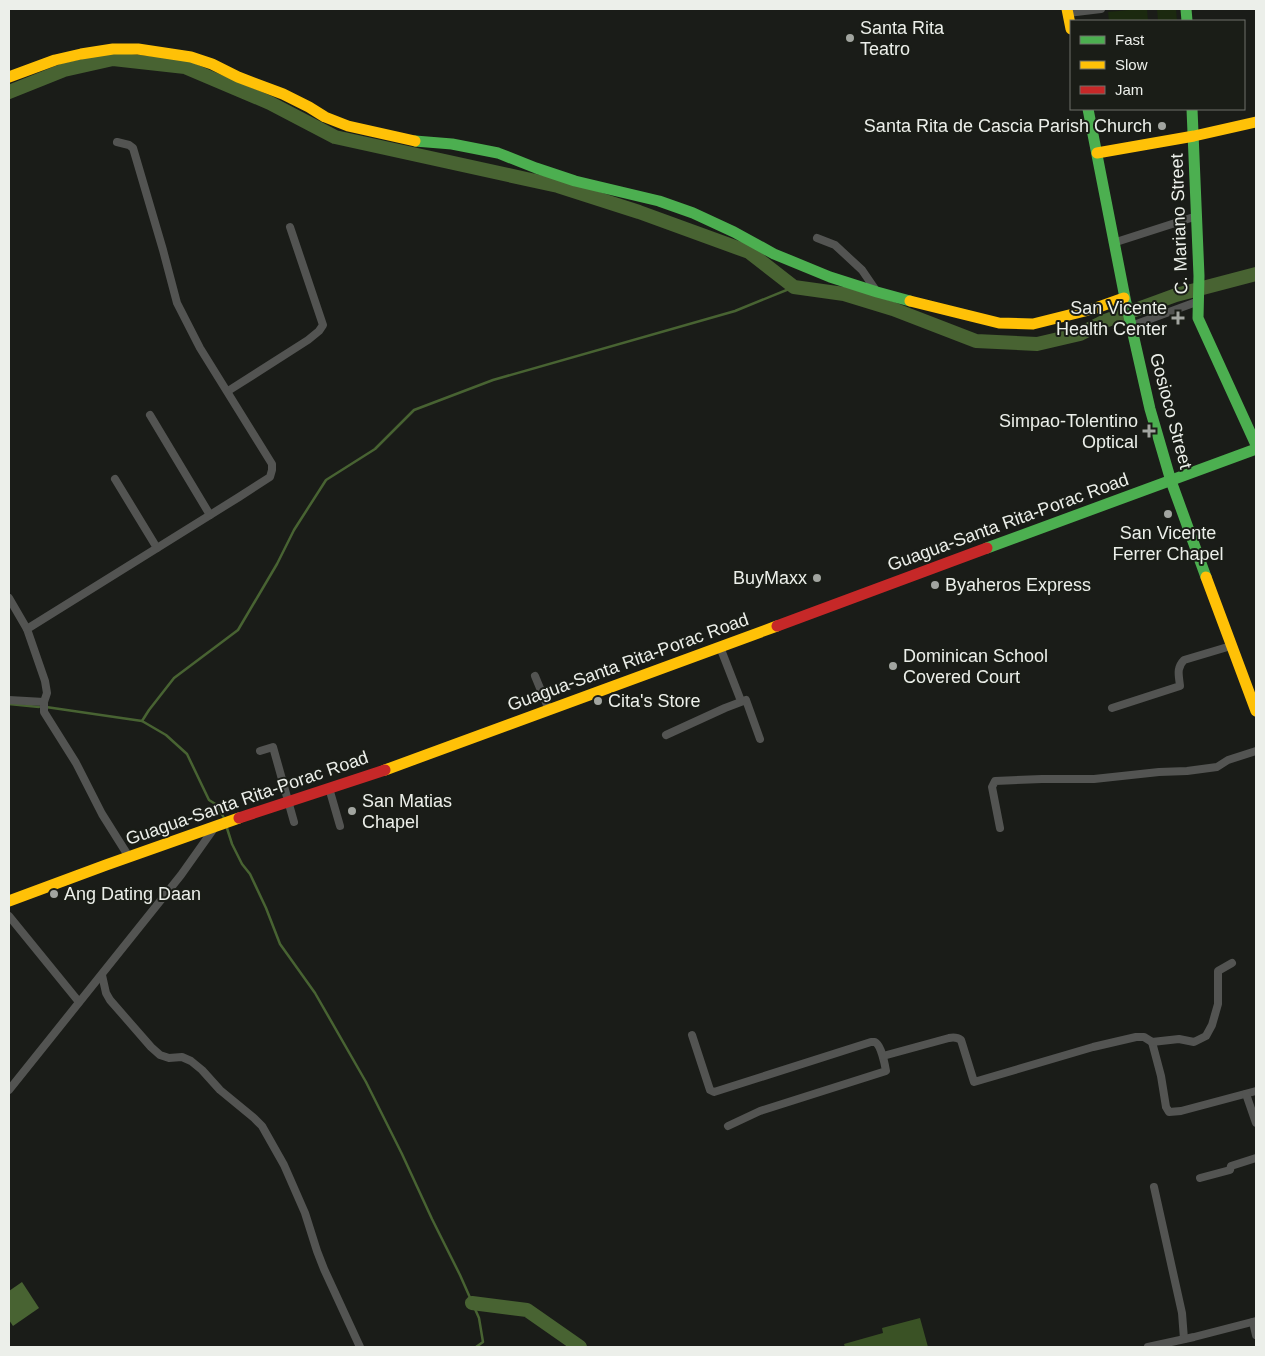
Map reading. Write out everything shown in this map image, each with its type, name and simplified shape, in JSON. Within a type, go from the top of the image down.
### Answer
[{"type":"street","points":[[1070,24],[1067,11],[1101,9]]},
{"type":"street","points":[[9,77],[55,60],[113,49],[138,48],[191,57],[283,94],[325,117],[348,126],[418,142],[452,144],[498,153],[575,181],[659,200],[734,232],[774,254],[830,277],[877,292],[999,323],[1033,324],[1125,300]]},
{"type":"street","name":"Gosioco Street","points":[[1088,110],[1125,300],[1150,409],[1171,481],[1256,711]]},
{"type":"street","name":"C. Mariano Street","points":[[1192,110],[1199,276],[1198,318],[1256,447]]},
{"type":"street","points":[[1097,153],[1194,136],[1256,122]]},
{"type":"street","points":[[27,628],[210,516],[270,477],[272,470],[272,464],[200,348],[177,303],[133,148],[117,142]]},
{"type":"street","points":[[1114,243],[1197,216]]},
{"type":"street","points":[[228,391],[308,340],[323,326],[290,227]]},
{"type":"street","points":[[817,238],[836,244],[862,270],[877,292]]},
{"type":"street","points":[[1131,324],[1199,300]]},
{"type":"street","points":[[150,415],[210,516]]},
{"type":"street","name":"Guagua-Santa Rita-Porac Road","points":[[9,901],[288,801],[398,765],[1171,481],[1256,447]]},
{"type":"street","points":[[115,479],[157,548]]},
{"type":"street","points":[[9,598],[27,628],[45,681],[47,693],[44,702],[44,712],[76,763],[102,814],[129,857]]},
{"type":"street","points":[[1112,708],[1180,686],[1178,670],[1184,660],[1231,646]]},
{"type":"street","points":[[720,647],[741,701]]},
{"type":"street","points":[[535,676],[549,710]]},
{"type":"street","points":[[9,700],[44,702]]},
{"type":"street","points":[[666,735],[746,700],[760,739]]},
{"type":"street","points":[[260,751],[273,747],[294,822]]},
{"type":"street","points":[[1000,828],[992,787],[995,781],[1094,779],[1187,771],[1217,767],[1235,757],[1256,752]]},
{"type":"street","points":[[329,788],[340,826]]},
{"type":"street","points":[[9,1090],[221,825]]},
{"type":"street","points":[[9,916],[79,1002]]},
{"type":"street","points":[[882,1056],[954,1037],[958,1038],[961,1040],[974,1082],[1093,1046],[1136,1037],[1144,1037],[1152,1042],[1179,1039],[1194,1042],[1206,1036],[1212,1025],[1218,1004],[1218,971],[1232,963]]},
{"type":"street","points":[[102,975],[106,993],[110,1000],[151,1047],[160,1055],[169,1058],[182,1057],[191,1061],[220,1090],[262,1126],[284,1165],[305,1213],[324,1269],[360,1347]]},
{"type":"street","points":[[692,1035],[710,1090],[714,1092],[871,1042],[877,1043],[886,1071],[760,1111],[728,1126]]},
{"type":"street","points":[[1152,1042],[1161,1076],[1166,1107],[1170,1112],[1181,1111],[1256,1091]]},
{"type":"street","points":[[1246,1094],[1256,1123]]},
{"type":"street","points":[[1200,1178],[1230,1170],[1231,1166],[1256,1158]]},
{"type":"street","points":[[1154,1187],[1182,1313],[1184,1339]]},
{"type":"street","points":[[1148,1347],[1255,1321],[1256,1336]]},
{"type":"street","points":[[1194,1337],[1196,1347]]},
{"type":"shaded area","points":[[1147,9],[1148,20],[1109,20],[1108,12]]},
{"type":"shaded area","points":[[1157,9],[1176,9],[1177,20],[1158,20]]},
{"type":"shaded area","points":[[22,1282],[39,1308],[13,1326],[9,1320],[9,1291]]},
{"type":"shaded area","points":[[920,1318],[928,1347],[845,1347],[844,1344],[883,1333],[882,1328]]},
{"type":"waterway","points":[[9,92],[64,70],[113,59],[185,67],[270,103],[335,137],[558,186],[639,212],[749,252],[794,287],[844,294],[893,309],[976,341],[1037,344],[1080,334],[1105,321],[1176,295],[1256,274]]},
{"type":"waterway","points":[[46,707],[142,721],[174,678],[238,630],[277,564],[294,530],[326,480],[375,449],[414,410],[493,380],[735,311],[794,287]]},
{"type":"waterway","points":[[9,704],[39,707]]},
{"type":"waterway","points":[[142,721],[166,735],[187,754],[209,800],[217,805],[225,820]]},
{"type":"waterway","points":[[226,825],[232,844],[242,864],[250,874],[280,944],[315,993],[366,1082],[460,1275],[479,1318],[483,1342],[476,1347]]},
{"type":"waterway","points":[[472,1303],[527,1310],[580,1347]]},
{"type":"traffic: fast","points":[[1186,9],[1187,20]]},
{"type":"traffic: fast","points":[[1088,110],[1126,303],[1150,409],[1171,481],[1206,577]]},
{"type":"traffic: fast","points":[[1192,110],[1199,276],[1198,318],[1256,445]]},
{"type":"traffic: fast","points":[[415,141],[452,144],[498,153],[575,181],[659,201],[693,213],[734,232],[774,254],[830,277],[910,301]]},
{"type":"traffic: fast","points":[[987,548],[1256,449]]},
{"type":"traffic: slow","points":[[1067,9],[1070,24]]},
{"type":"traffic: slow","points":[[9,77],[55,60],[113,49],[138,49],[191,57],[283,94],[325,117],[348,126],[415,141]]},
{"type":"traffic: slow","points":[[1097,153],[1194,136],[1256,122]]},
{"type":"traffic: slow","points":[[910,301],[999,323],[1033,324],[1093,309],[1124,298]]},
{"type":"traffic: slow","points":[[1206,577],[1256,711]]},
{"type":"traffic: slow","points":[[385,770],[777,626]]},
{"type":"traffic: slow","points":[[9,901],[239,818]]},
{"type":"traffic: jam","points":[[777,626],[987,548]]},
{"type":"traffic: jam","points":[[239,818],[385,770]]},
{"type":"place","name":"Santa Rita Teatro","points":[[850,38]]},
{"type":"place","name":"Santa Rita de Cascia Parish Church","points":[[1162,126]]},
{"type":"place","name":"San Vicente Health Center","points":[[1178,318]]},
{"type":"place","name":"Simpao-Tolentino Optical","points":[[1149,431]]},
{"type":"place","name":"San Vicente Ferrer Chapel","points":[[1168,514]]},
{"type":"place","name":"BuyMaxx","points":[[817,578]]},
{"type":"place","name":"Byaheros Express","points":[[935,585]]},
{"type":"place","name":"Dominican School Covered Court","points":[[893,666]]},
{"type":"place","name":"Cita's Store","points":[[598,701]]},
{"type":"place","name":"San Matias Chapel","points":[[352,811]]},
{"type":"place","name":"Ang Dating Daan","points":[[54,894]]}]
